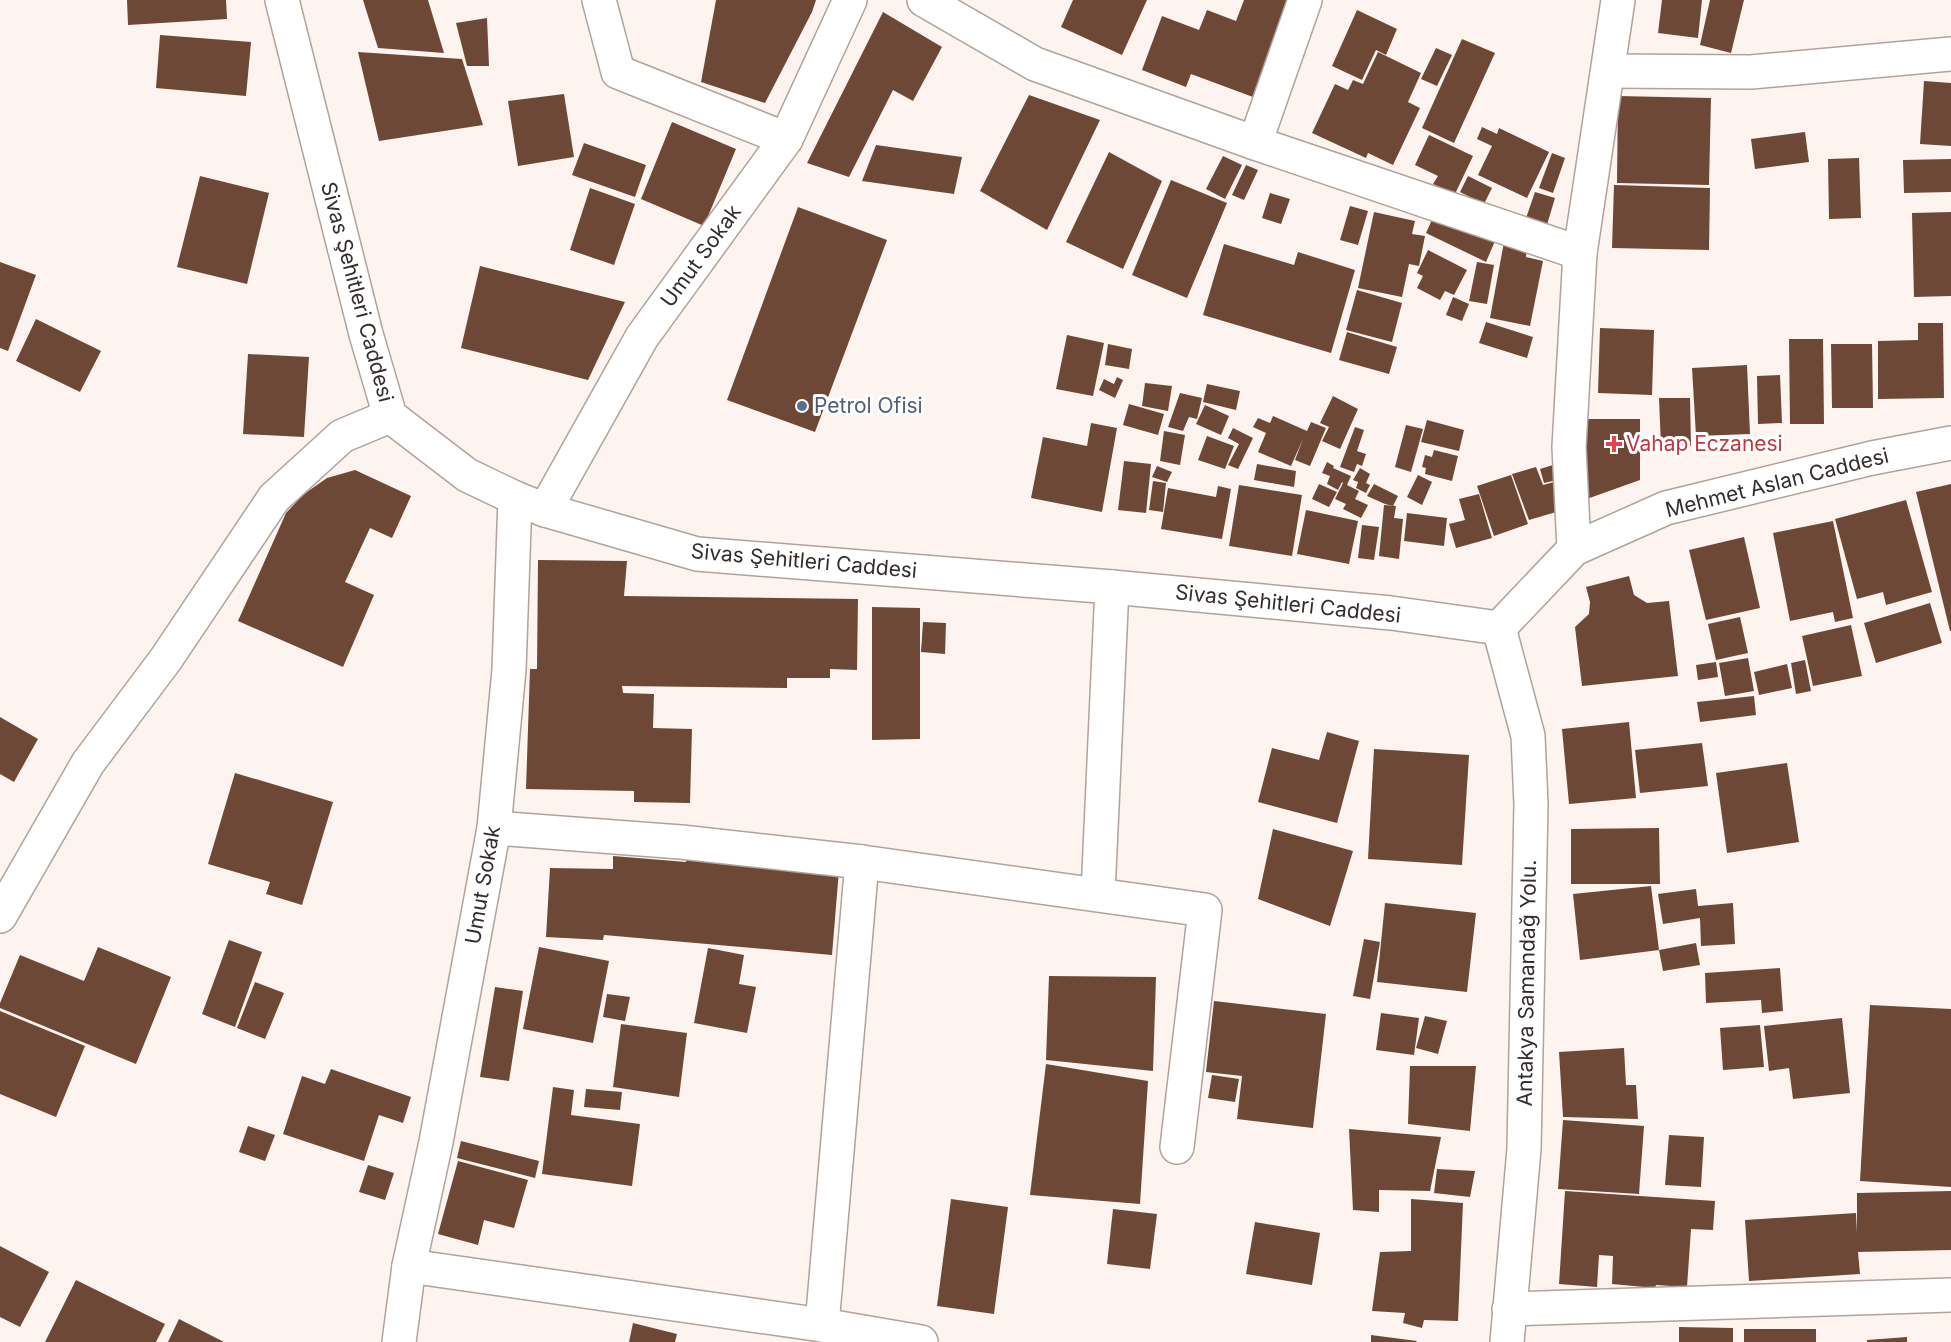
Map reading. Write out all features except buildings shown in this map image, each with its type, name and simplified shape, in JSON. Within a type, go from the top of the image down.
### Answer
[{"type":"street","name":"Sivas Şehitleri Caddesi","points":[[282,0],[366,334],[390,416],[467,475],[545,510],[697,554],[1112,587],[1391,613],[1499,628]]},
{"type":"street","points":[[599,0],[618,72],[786,139]]},
{"type":"street","name":"Umut Sokak","points":[[545,510],[642,337],[786,139],[850,0]]},
{"type":"street","points":[[924,0],[1035,64],[1256,143],[1580,253]]},
{"type":"street","points":[[1256,143],[1305,0]]},
{"type":"street","points":[[1574,549],[1569,447],[1580,253],[1618,0]]},
{"type":"street","points":[[1608,71],[1751,72],[1951,54]]},
{"type":"street","points":[[0,916],[88,763],[166,659],[274,498],[342,436],[390,416]]},
{"type":"street","name":"Mehmet Aslan Caddesi","points":[[1499,628],[1574,549],[1666,508],[1872,458],[1951,443]]},
{"type":"street","name":"Umut Sokak","points":[[399,1342],[409,1266],[438,1131],[494,828],[509,670],[515,498]]},
{"type":"street","points":[[1098,894],[1112,587]]},
{"type":"street","name":"Antakya Samandağ Yolu.","points":[[1499,628],[1528,736],[1531,804],[1524,1149],[1507,1342]]},
{"type":"street","points":[[494,828],[681,842],[862,862],[1205,910],[1177,1147]]},
{"type":"street","points":[[822,1325],[862,862]]},
{"type":"street","points":[[409,1266],[822,1325],[921,1342]]},
{"type":"street","points":[[1509,1309],[1951,1294]]},
{"type":"place","name":"Petrol Ofisi","points":[[802,406]]},
{"type":"place","name":"Vahap Eczanesi","points":[[1614,444]]}]
